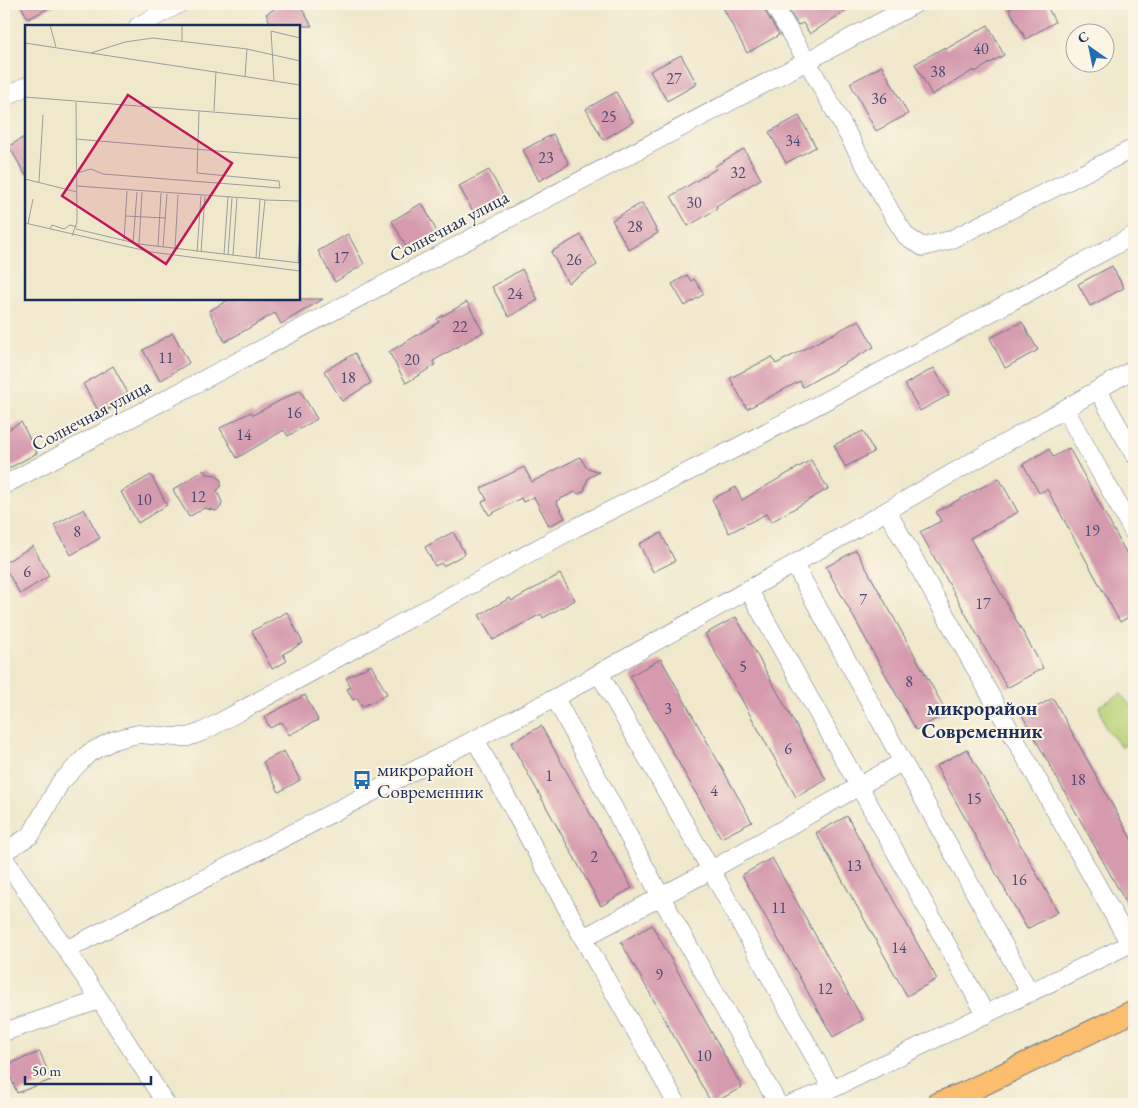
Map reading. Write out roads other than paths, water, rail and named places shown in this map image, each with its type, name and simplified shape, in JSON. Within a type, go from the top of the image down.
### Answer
[{"type":"main road","points":[[937,1104],[965,1093],[1134,1011]]},
{"type":"street","points":[[140,25],[179,4]]},
{"type":"street","points":[[773,4],[892,214],[906,236],[923,248],[950,240],[1134,148]]},
{"type":"street","name":"Солнечная улица","points":[[4,485],[915,4]]},
{"type":"street","points":[[4,98],[25,87]]},
{"type":"street","points":[[4,852],[31,835],[60,783],[89,753],[114,740],[138,734],[188,737],[202,732],[575,528],[770,430],[1134,235]]},
{"type":"street","points":[[66,950],[554,698],[794,564],[1134,369]]},
{"type":"street","points":[[1098,390],[1134,454]]},
{"type":"street","points":[[1065,409],[1134,533]]},
{"type":"street","points":[[791,1104],[832,1089],[1132,943],[887,511]]},
{"type":"street","points":[[794,564],[1030,993]]},
{"type":"street","points":[[748,589],[986,1015]]},
{"type":"street","points":[[599,673],[832,1089]]},
{"type":"street","points":[[554,698],[661,897],[778,1104]]},
{"type":"street","points":[[475,739],[583,938],[677,1104]]},
{"type":"street","points":[[583,938],[711,870],[902,762]]},
{"type":"street","points":[[4,858],[100,1000],[166,1104]]},
{"type":"street","points":[[4,1032],[100,1000]]},
{"type":"place","name":"микрорайон Современник","points":[[362,780]]},
{"type":"district","name":"микрорайон Современник","points":[[982,720]]}]
